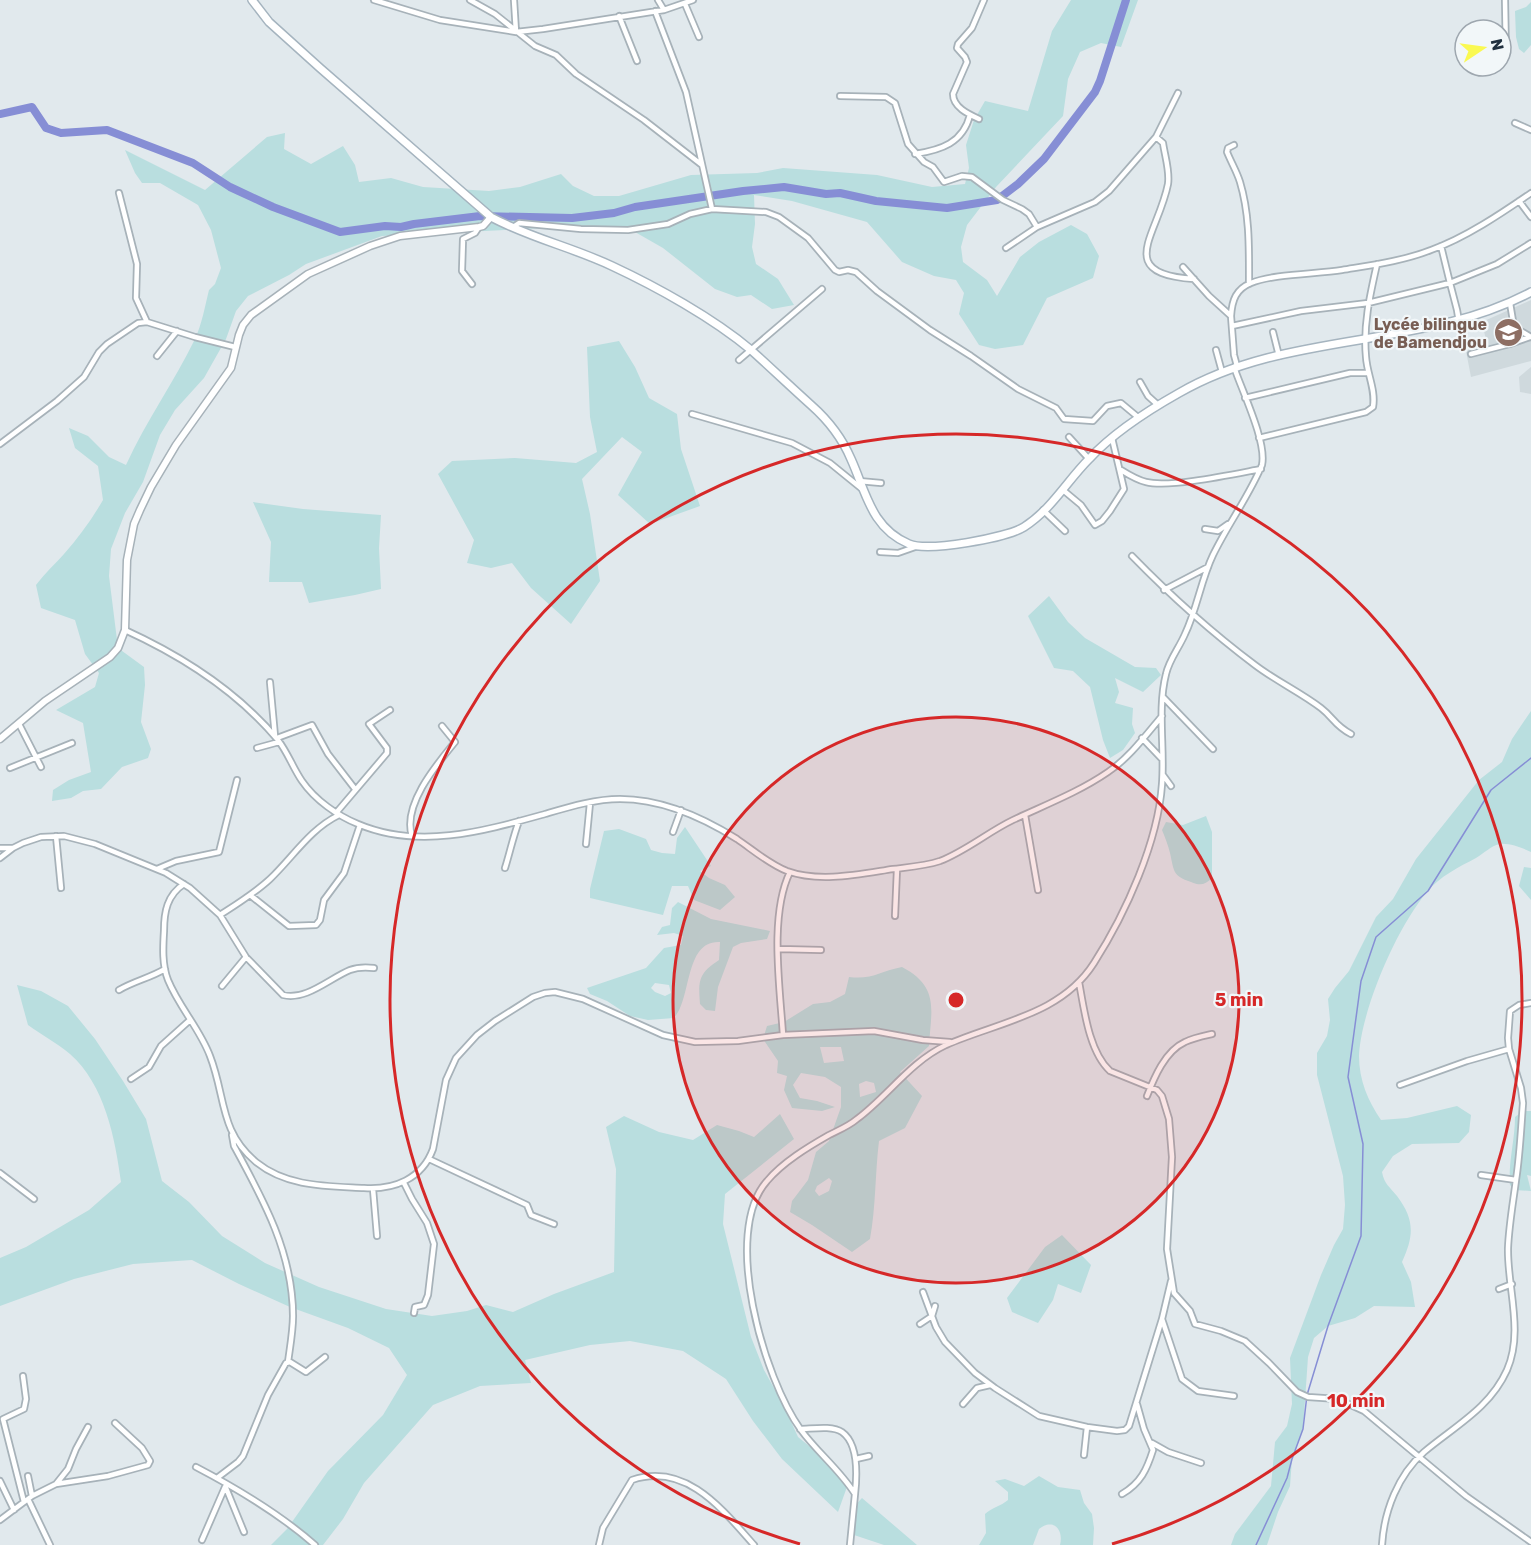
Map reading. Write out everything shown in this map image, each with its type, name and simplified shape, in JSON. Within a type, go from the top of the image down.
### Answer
[{"type":"main road","points":[[252,0],[269,22],[491,217],[512,228],[590,256],[639,279],[712,322],[750,350],[829,422],[852,461],[873,513],[884,527],[896,537],[918,546],[974,541],[1021,529],[1043,510],[1089,459],[1112,438],[1187,388],[1236,366],[1459,320],[1510,303],[1531,292]]},
{"type":"street","points":[[374,0],[440,20],[516,32],[664,10],[693,0]]},
{"type":"street","points":[[470,0],[495,14],[535,46],[556,55],[576,74],[644,120],[702,165]]},
{"type":"street","points":[[514,0],[516,32]]},
{"type":"street","points":[[658,0],[664,10]]},
{"type":"street","points":[[979,119],[953,100],[953,94],[967,62],[966,57],[957,48],[972,28],[984,0]]},
{"type":"street","points":[[1505,0],[1505,18]]},
{"type":"street","points":[[686,4],[699,37]]},
{"type":"street","points":[[655,11],[686,92],[712,208]]},
{"type":"street","points":[[619,16],[637,62]]},
{"type":"street","points":[[1006,248],[1037,228],[1095,202],[1109,191],[1156,136],[1178,93]]},
{"type":"street","points":[[840,96],[886,97],[895,103],[908,144],[915,154],[933,167],[944,182],[962,176],[972,177],[1003,200],[1029,214],[1037,228]]},
{"type":"street","points":[[915,154],[932,151],[953,141],[964,132],[970,114]]},
{"type":"street","points":[[1515,123],[1531,130]]},
{"type":"street","points":[[1156,136],[1163,143],[1168,181],[1145,258],[1155,271],[1164,276],[1194,279]]},
{"type":"street","points":[[1234,145],[1227,149],[1240,182],[1246,209],[1249,233],[1249,284]]},
{"type":"street","points":[[119,193],[137,264],[136,298],[147,322]]},
{"type":"street","points":[[855,1494],[800,1429],[772,1371],[752,1305],[748,1236],[750,1214],[756,1196],[777,1170],[827,1136],[854,1122],[875,1106],[916,1063],[934,1051],[1038,1010],[1068,993],[1094,963],[1104,945],[1146,862],[1160,800],[1162,696],[1166,674],[1193,615],[1208,567],[1261,469],[1263,454],[1234,355],[1231,316],[1234,297],[1249,284],[1264,279],[1377,264],[1403,259],[1441,246],[1485,223],[1531,193]]},
{"type":"street","points":[[1519,201],[1531,217]]},
{"type":"street","points":[[512,228],[519,224],[628,230],[668,224],[690,214],[712,208],[766,212],[779,217],[814,244],[836,270],[856,272],[867,279],[877,291],[930,330],[1018,389],[1056,408],[1064,419],[1093,421],[1107,406],[1121,403],[1139,418]]},
{"type":"street","points":[[0,739],[52,696],[110,657],[118,648],[125,630],[127,560],[134,524],[151,487],[176,445],[231,368],[243,325],[251,315],[308,274],[370,246],[400,236],[479,227],[491,217]]},
{"type":"street","points":[[472,284],[462,272],[463,239],[475,233],[479,227]]},
{"type":"street","points":[[1232,326],[1326,307],[1368,303],[1450,283],[1497,264],[1531,243]]},
{"type":"street","points":[[1441,246],[1463,345]]},
{"type":"street","points":[[1259,438],[1370,411],[1373,407],[1375,396],[1368,373],[1366,338],[1368,303],[1377,264]]},
{"type":"street","points":[[1183,267],[1231,316]]},
{"type":"street","points":[[739,360],[822,290]]},
{"type":"street","points":[[1510,303],[1514,327],[1510,344]]},
{"type":"street","points":[[0,444],[84,377],[90,371],[97,355],[107,344],[135,324],[147,322],[236,347]]},
{"type":"street","points":[[1514,327],[1531,337]]},
{"type":"street","points":[[157,356],[177,332]]},
{"type":"street","points":[[1273,332],[1279,356]]},
{"type":"street","points":[[1471,354],[1531,337]]},
{"type":"street","points":[[1216,350],[1222,372]]},
{"type":"street","points":[[1245,398],[1350,373],[1368,373]]},
{"type":"street","points":[[1140,382],[1148,396],[1159,405]]},
{"type":"street","points":[[692,414],[792,443],[830,463],[862,489]]},
{"type":"street","points":[[1069,437],[1089,459]]},
{"type":"street","points":[[1062,490],[1081,505],[1095,525],[1106,516],[1124,491],[1112,438]]},
{"type":"street","points":[[1121,470],[1144,482],[1154,484],[1261,469]]},
{"type":"street","points":[[859,481],[881,483]]},
{"type":"street","points":[[1043,510],[1065,531]]},
{"type":"street","points":[[1205,529],[1218,531],[1231,522]]},
{"type":"street","points":[[880,552],[897,553],[918,546]]},
{"type":"street","points":[[1132,556],[1164,590],[1193,615],[1256,665],[1320,707],[1337,727],[1351,735]]},
{"type":"street","points":[[1164,590],[1208,567]]},
{"type":"street","points":[[125,630],[149,641],[207,675],[277,739],[306,786],[338,814],[360,825],[412,836],[456,836],[590,803],[620,799],[646,802],[695,814],[772,864],[790,872],[807,875],[839,876],[910,868],[940,861],[1110,771],[1162,716]]},
{"type":"street","points":[[270,682],[277,739]]},
{"type":"street","points":[[1162,696],[1213,749]]},
{"type":"street","points":[[220,915],[271,878],[310,835],[338,814],[355,789],[387,753],[387,748],[369,724],[390,710]]},
{"type":"street","points":[[19,724],[41,767]]},
{"type":"street","points":[[257,748],[312,725],[328,754],[355,789]]},
{"type":"street","points":[[412,836],[411,818],[422,787],[455,742],[442,726]]},
{"type":"street","points":[[1142,738],[1161,758]]},
{"type":"street","points":[[10,768],[72,743]]},
{"type":"street","points":[[1162,775],[1171,786]]},
{"type":"street","points":[[156,869],[176,861],[219,852],[237,780]]},
{"type":"street","points":[[586,844],[590,803]]},
{"type":"street","points":[[673,832],[681,810]]},
{"type":"street","points":[[1025,814],[1038,890]]},
{"type":"street","points":[[505,868],[519,821]]},
{"type":"street","points":[[250,895],[289,926],[316,925],[320,920],[324,900],[344,873],[360,825]]},
{"type":"street","points":[[56,836],[61,888]]},
{"type":"street","points":[[0,858],[13,848],[41,837],[71,837],[95,844],[156,869],[184,884],[220,915],[246,957],[278,990],[290,996],[311,990],[360,967],[374,968]]},
{"type":"street","points":[[0,848],[13,848]]},
{"type":"street","points":[[896,916],[897,869]]},
{"type":"street","points":[[783,1035],[779,912],[783,888],[790,872]]},
{"type":"street","points":[[178,880],[179,888]]},
{"type":"street","points":[[184,884],[164,912],[165,969],[168,980],[209,1053],[216,1072],[234,1146],[275,1225],[286,1261],[293,1315],[288,1362],[268,1395],[243,1456],[217,1478]]},
{"type":"street","points":[[779,949],[821,950]]},
{"type":"street","points":[[222,986],[246,957]]},
{"type":"street","points":[[119,990],[165,969]]},
{"type":"street","points":[[1079,982],[1088,1027],[1099,1059],[1104,1066],[1110,1071],[1150,1086],[1162,1096],[1169,1119],[1172,1157],[1167,1250],[1171,1279],[1174,1293],[1186,1306],[1195,1324],[1245,1341],[1297,1392],[1308,1397],[1338,1399],[1364,1411],[1466,1496],[1531,1542]]},
{"type":"street","points":[[232,1135],[255,1161],[281,1177],[311,1185],[373,1189],[404,1183],[429,1159],[446,1080],[456,1058],[477,1035],[495,1020],[533,997],[544,993],[555,992],[583,999],[663,1035],[695,1042],[874,1031],[923,1040],[953,1042]]},
{"type":"street","points":[[1382,1545],[1386,1518],[1395,1492],[1406,1471],[1418,1458],[1487,1403],[1499,1387],[1509,1367],[1514,1321],[1508,1248],[1523,1103],[1508,1038],[1510,1011],[1519,1005],[1531,1003]]},
{"type":"street","points":[[131,1079],[149,1067],[161,1046],[190,1020]]},
{"type":"street","points":[[1147,1096],[1150,1086],[1165,1061],[1177,1047],[1184,1042],[1212,1034]]},
{"type":"street","points":[[1400,1085],[1509,1049]]},
{"type":"street","points":[[429,1159],[527,1204],[531,1215],[554,1224]]},
{"type":"street","points":[[0,1173],[34,1199]]},
{"type":"street","points":[[1481,1175],[1516,1180]]},
{"type":"street","points":[[404,1183],[427,1223],[434,1244],[428,1296],[424,1305],[416,1307],[414,1312]]},
{"type":"street","points":[[373,1189],[377,1236]]},
{"type":"street","points":[[923,1292],[945,1342],[958,1357],[990,1384],[1040,1416],[1088,1427],[1125,1430],[1129,1426],[1162,1319],[1171,1279]]},
{"type":"street","points":[[1499,1289],[1512,1284]]},
{"type":"street","points":[[920,1324],[932,1316],[934,1306]]},
{"type":"street","points":[[1162,1319],[1182,1379],[1198,1391],[1234,1396]]},
{"type":"street","points":[[288,1362],[306,1372],[325,1357]]},
{"type":"street","points":[[23,1376],[24,1408],[4,1418],[3,1421],[28,1499],[50,1545]]},
{"type":"street","points":[[963,1404],[977,1388],[990,1384]]},
{"type":"street","points":[[1122,1494],[1137,1484],[1145,1474],[1154,1450],[1141,1422],[1136,1401]]},
{"type":"street","points":[[0,1520],[28,1499],[56,1484],[118,1474],[148,1466],[150,1461],[142,1448],[116,1423]]},
{"type":"street","points":[[56,1484],[68,1469],[88,1427]]},
{"type":"street","points":[[1084,1455],[1088,1427]]},
{"type":"street","points":[[800,1429],[841,1431],[853,1449],[856,1459],[855,1494],[850,1545]]},
{"type":"street","points":[[1150,1441],[1168,1452],[1201,1463]]},
{"type":"street","points":[[856,1459],[870,1456]]},
{"type":"street","points":[[196,1467],[217,1478],[224,1485],[249,1497],[315,1545]]},
{"type":"street","points":[[28,1476],[28,1499]]},
{"type":"street","points":[[599,1545],[603,1528],[632,1480],[654,1477],[672,1477],[687,1482],[711,1500],[754,1545]]},
{"type":"street","points":[[0,1482],[14,1510]]},
{"type":"street","points":[[224,1485],[244,1532]]},
{"type":"street","points":[[202,1540],[224,1485]]},
{"type":"shaded area","points":[[1071,0],[1138,0],[1121,47],[1101,43],[1080,52],[1068,79],[1063,116],[996,187],[967,225],[961,247],[963,262],[987,280],[997,296],[1020,257],[1039,242],[1071,225],[1087,234],[1099,256],[1093,278],[1047,298],[1023,345],[995,349],[979,345],[959,314],[964,293],[956,280],[934,276],[902,262],[867,222],[792,201],[754,195],[755,224],[752,247],[756,264],[778,279],[794,305],[772,309],[751,295],[737,297],[715,289],[663,248],[635,232],[586,226],[382,236],[306,264],[248,296],[236,311],[226,339],[204,378],[175,410],[160,435],[143,482],[125,513],[111,549],[109,576],[118,648],[144,667],[145,685],[141,722],[151,749],[148,758],[122,767],[101,789],[83,791],[71,798],[52,801],[53,790],[69,780],[91,772],[83,723],[56,710],[95,687],[99,673],[85,654],[75,620],[41,608],[36,585],[75,541],[103,500],[98,466],[75,448],[69,428],[88,436],[109,457],[126,465],[195,339],[209,290],[215,284],[221,268],[211,230],[198,205],[160,183],[142,183],[125,150],[205,190],[267,137],[285,133],[284,149],[311,164],[343,146],[355,165],[359,182],[391,178],[423,187],[489,191],[520,187],[561,174],[573,186],[594,196],[619,196],[691,175],[757,173],[783,168],[877,175],[932,187],[965,184],[969,168],[966,145],[974,120],[985,101],[1028,111],[1052,31]]},
{"type":"shaded area","points":[[1531,2],[1531,45],[1524,53],[1519,49],[1516,37],[1515,11],[1526,7]]},
{"type":"shaded area","name":"Lycée bilingue de Bamendjou","points":[[1531,300],[1531,361],[1471,377],[1465,346],[1486,340],[1482,322]]},
{"type":"shaded area","points":[[619,341],[635,367],[649,398],[677,414],[681,449],[700,506],[650,524],[618,495],[642,452],[622,437],[582,479],[600,581],[571,624],[531,588],[512,563],[491,568],[467,563],[474,540],[438,474],[452,461],[515,458],[576,463],[597,452],[590,417],[587,347]]},
{"type":"shaded area","name":"Lycée bilingue de Bamendjou","points":[[1531,367],[1531,394],[1520,392],[1519,377]]},
{"type":"shaded area","points":[[253,502],[303,509],[381,515],[379,548],[381,589],[309,603],[302,582],[269,582],[271,542]]},
{"type":"shaded area","points":[[1049,596],[1068,622],[1085,638],[1135,667],[1156,668],[1161,675],[1143,692],[1115,678],[1119,692],[1115,703],[1133,708],[1132,724],[1135,733],[1123,750],[1110,758],[1103,740],[1090,687],[1073,671],[1054,668],[1028,616]]},
{"type":"shaded area","points":[[1531,711],[1531,852],[1512,845],[1497,845],[1450,872],[1432,886],[1404,926],[1382,970],[1361,1037],[1359,1065],[1363,1082],[1368,1098],[1381,1120],[1407,1118],[1457,1106],[1471,1115],[1469,1132],[1459,1143],[1412,1144],[1393,1156],[1382,1172],[1386,1182],[1403,1205],[1410,1221],[1409,1244],[1402,1262],[1411,1282],[1415,1307],[1374,1306],[1355,1318],[1328,1326],[1314,1338],[1308,1357],[1303,1429],[1292,1459],[1290,1486],[1267,1545],[1231,1545],[1235,1534],[1271,1486],[1275,1442],[1287,1426],[1292,1404],[1290,1358],[1321,1275],[1343,1229],[1345,1205],[1343,1176],[1317,1075],[1317,1053],[1327,1036],[1330,1020],[1328,999],[1349,971],[1376,917],[1393,899],[1416,859],[1479,780],[1502,762],[1512,739]]},
{"type":"shaded area","points":[[1206,816],[1212,832],[1212,878],[1205,883],[1197,884],[1185,880],[1175,872],[1162,830],[1166,822],[1183,825]]},
{"type":"shaded area","points":[[685,827],[711,866],[700,871],[725,885],[735,897],[720,910],[694,900],[688,886],[672,886],[663,915],[590,898],[590,889],[604,831],[619,829],[646,839],[651,850],[675,854],[677,838]]},
{"type":"shaded area","points":[[1524,867],[1531,868],[1531,900],[1519,886]]},
{"type":"shaded area","points":[[678,902],[711,919],[770,931],[767,939],[741,943],[733,947],[718,987],[715,1011],[706,1010],[700,1004],[699,989],[704,973],[719,960],[720,942],[708,944],[700,950],[694,960],[680,1009],[674,1018],[648,1020],[630,1016],[607,1001],[590,994],[587,988],[646,968],[664,948],[681,945],[683,936],[674,933],[657,935],[662,927],[670,925],[672,908]],"holes":[[[655,983],[669,985],[671,993],[665,996],[651,988]]]},
{"type":"shaded area","points":[[902,967],[923,983],[930,1000],[929,1046],[900,1072],[922,1096],[905,1128],[879,1141],[870,1239],[852,1252],[790,1212],[792,1201],[808,1180],[816,1152],[829,1141],[841,1107],[841,1087],[825,1077],[801,1073],[793,1085],[800,1098],[835,1107],[822,1111],[792,1108],[784,1090],[787,1076],[777,1073],[778,1061],[763,1039],[767,1026],[784,1022],[813,1004],[830,1002],[845,994],[849,977],[870,976]],"holes":[[[820,1047],[841,1047],[844,1061],[824,1063]],[[866,1081],[874,1083],[876,1092],[860,1097],[859,1084]],[[829,1178],[832,1181],[829,1191],[819,1196],[815,1191],[817,1186]]]},
{"type":"shaded area","points":[[17,985],[41,991],[68,1006],[95,1039],[146,1119],[162,1181],[189,1202],[222,1236],[265,1263],[319,1287],[386,1309],[432,1316],[467,1311],[486,1305],[513,1312],[614,1272],[616,1169],[606,1127],[624,1116],[659,1132],[693,1140],[717,1125],[754,1137],[780,1114],[794,1139],[725,1194],[723,1224],[751,1337],[764,1370],[798,1437],[819,1454],[848,1484],[838,1512],[782,1459],[753,1421],[726,1379],[683,1351],[630,1341],[590,1345],[525,1360],[531,1383],[480,1386],[433,1405],[364,1483],[343,1519],[323,1545],[271,1545],[287,1529],[328,1471],[383,1415],[407,1375],[389,1348],[348,1328],[290,1307],[192,1260],[133,1264],[74,1279],[0,1306],[0,1258],[26,1247],[89,1210],[121,1182],[111,1130],[92,1081],[70,1054],[28,1025]]},
{"type":"shaded area","points":[[1523,1111],[1531,1111],[1531,1176],[1527,1175],[1531,1191],[1515,1190],[1510,1185],[1515,1117]]},
{"type":"shaded area","points":[[1062,1235],[1091,1265],[1081,1293],[1058,1284],[1053,1300],[1038,1323],[1012,1312],[1007,1298],[1045,1247]]},
{"type":"shaded area","points":[[1039,1476],[1058,1487],[1080,1490],[1084,1503],[1092,1514],[1093,1545],[1060,1545],[1059,1530],[1049,1525],[1039,1529],[1033,1545],[979,1545],[986,1533],[985,1514],[1008,1500],[1008,1492],[995,1481],[1005,1479],[1024,1486]]},
{"type":"shaded area","points":[[862,1498],[917,1545],[884,1545],[854,1535],[852,1515],[855,1506]]},
{"type":"waterway","points":[[0,114],[32,107],[46,128],[61,133],[107,130],[193,163],[230,187],[273,207],[340,232],[385,226],[401,227],[480,216],[572,218],[743,191],[784,187],[826,194],[840,193],[876,201],[947,208],[997,200],[1044,159],[1095,92],[1126,0]]},
{"type":"waterway","points":[[1256,1545],[1287,1478],[1303,1429],[1307,1395],[1328,1326],[1361,1236],[1363,1144],[1348,1077],[1361,981],[1376,937],[1428,891],[1491,790],[1531,758]]},
{"type":"place","name":"Lycée bilingue de Bamendjou","points":[[1508,333]]}]
